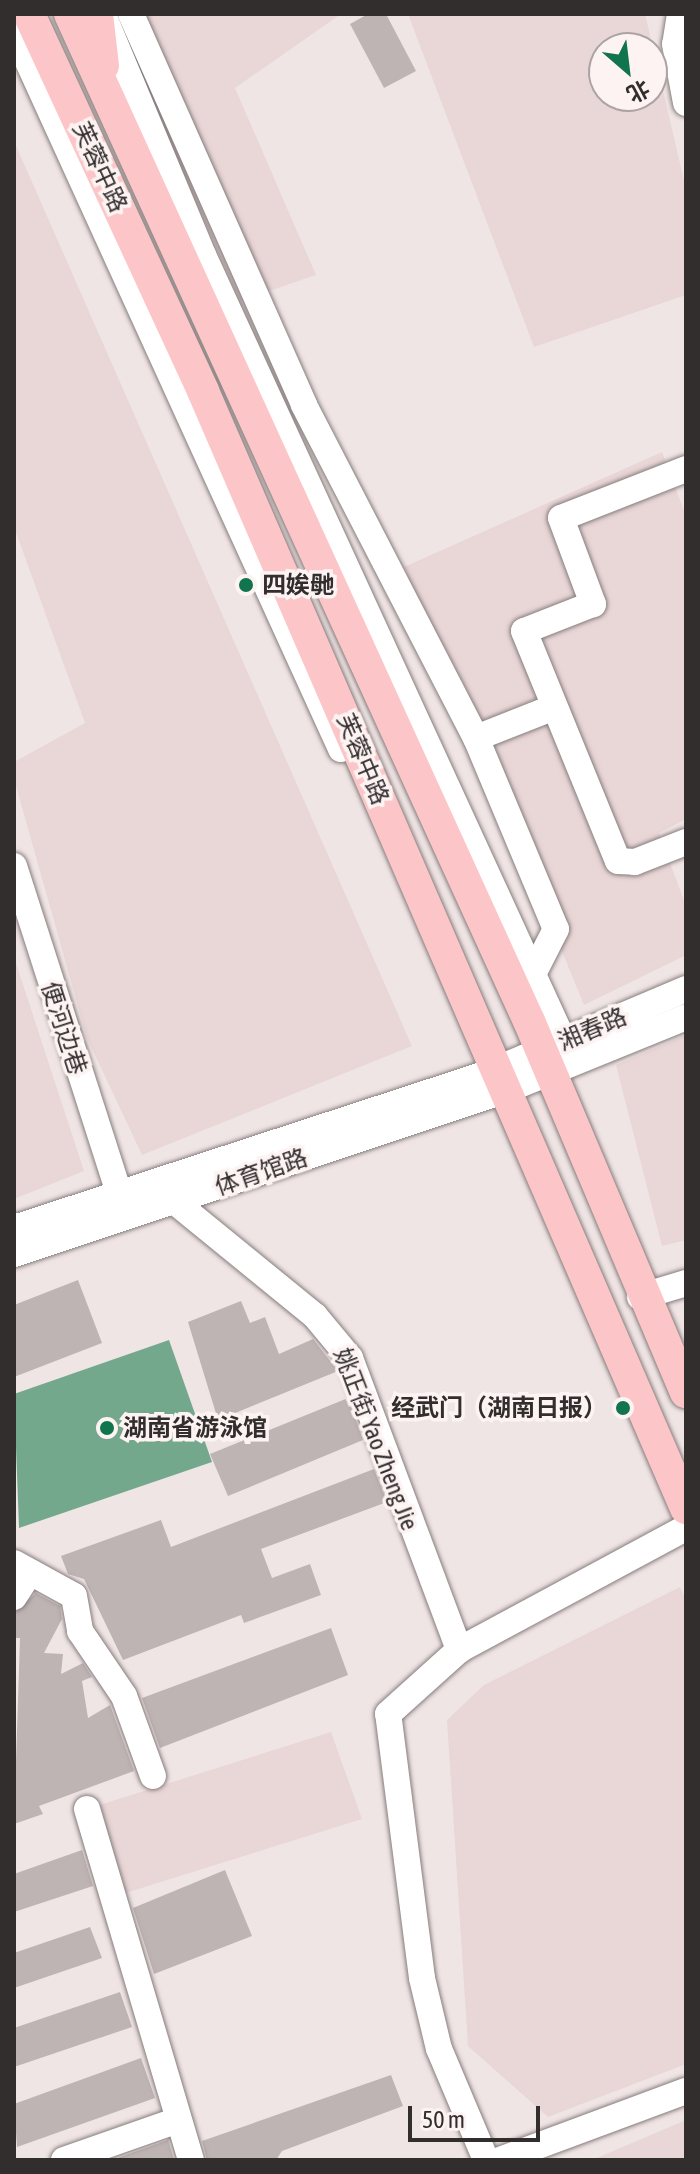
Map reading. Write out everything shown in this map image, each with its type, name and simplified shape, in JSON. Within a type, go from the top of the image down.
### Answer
[{"type":"main road","name":"芙蓉中路","points":[[29,14],[203,391],[686,1508]]},
{"type":"main road","name":"芙蓉中路","points":[[70,14],[546,1046],[640,1297],[686,1392]]},
{"type":"main road","points":[[100,14],[107,97]]},
{"type":"main road","points":[[531,978],[546,1046]]},
{"type":"street","points":[[100,14],[210,270],[531,978]]},
{"type":"street","points":[[131,14],[304,405],[476,738],[556,929],[531,978]]},
{"type":"street","points":[[680,14],[675,44],[686,103]]},
{"type":"street","name":"芙蓉中路","points":[[14,31],[498,1077]]},
{"type":"street","points":[[686,469],[561,518],[593,604],[524,631],[552,708],[618,861],[635,862],[686,842]]},
{"type":"street","points":[[476,738],[552,708]]},
{"type":"street","name":"便河边巷","points":[[14,866],[118,1189]]},
{"type":"street","name":"湘春路","points":[[498,1077],[546,1046],[686,989]]},
{"type":"street","name":"湘春路","points":[[546,1046],[686,1017]]},
{"type":"street","name":"体育馆路","points":[[14,1228],[118,1189],[498,1077]]},
{"type":"street","name":"体育馆路","points":[[14,1254],[174,1201],[498,1077]]},
{"type":"street","name":"姚正街 Yao Zheng Jie","points":[[174,1201],[315,1316],[350,1358],[459,1650]]},
{"type":"street","points":[[640,1297],[686,1283]]},
{"type":"street","points":[[486,2160],[439,2049],[422,1978],[385,1726],[391,1705],[459,1650],[686,1528]]},
{"type":"street","points":[[14,1597],[21,1568],[74,1596],[80,1631],[124,1696],[153,1776]]},
{"type":"street","points":[[87,1809],[191,2160]]},
{"type":"street","points":[[500,2160],[686,2091]]},
{"type":"street","points":[[64,2160],[178,2120]]},
{"type":"shaded area","points":[[111,14],[341,14],[235,88],[316,275],[240,301]]},
{"type":"shaded area","points":[[408,14],[645,14],[649,32],[588,32],[588,112],[668,112],[686,189],[686,295],[534,347]]},
{"type":"shaded area","points":[[14,141],[412,1046],[142,1155],[87,1038],[14,779],[14,762],[85,723],[14,527]]},
{"type":"shaded area","points":[[662,452],[686,516],[686,819],[659,833],[686,906],[686,955],[584,1005],[404,567]]},
{"type":"shaded area","points":[[14,957],[84,1171],[14,1199]]},
{"type":"shaded area","points":[[686,1035],[686,1240],[662,1246],[616,1065]]},
{"type":"shaded area","name":"湖南省游泳馆","points":[[169,1340],[212,1462],[19,1528],[14,1394]]},
{"type":"shaded area","points":[[680,1587],[686,1600],[686,2064],[548,2117],[468,2046],[447,1720],[484,1685]]},
{"type":"shaded area","points":[[331,1732],[362,1819],[116,1896],[87,1809]]},
{"type":"shaded area","points":[[686,2120],[686,2160],[592,2160]]},
{"type":"building","points":[[368,14],[386,14],[416,71],[384,88],[350,24]]},
{"type":"building","points":[[78,1280],[102,1343],[14,1377],[14,1305]]},
{"type":"building","points":[[241,1301],[250,1323],[265,1317],[279,1354],[313,1339],[338,1371],[218,1420],[188,1322]]},
{"type":"building","points":[[348,1398],[363,1440],[228,1496],[210,1454]]},
{"type":"building","points":[[374,1469],[387,1502],[261,1549],[272,1578],[310,1564],[321,1595],[244,1623],[241,1615],[123,1660],[84,1579],[68,1574],[61,1556],[161,1520],[171,1547]]},
{"type":"building","points":[[36,1593],[60,1606],[62,1619],[44,1653],[63,1654],[61,1674],[83,1663],[92,1677],[82,1681],[88,1718],[110,1705],[134,1771],[39,1806],[43,1814],[14,1824],[20,1638],[14,1638],[14,1613]]},
{"type":"building","points":[[331,1628],[348,1675],[160,1748],[142,1698]]},
{"type":"building","points":[[82,1850],[93,1886],[14,1912],[14,1874]]},
{"type":"building","points":[[225,1870],[252,1936],[154,1974],[133,1908]]},
{"type":"building","points":[[90,1927],[102,1958],[14,1988],[14,1953]]},
{"type":"building","points":[[120,1992],[132,2027],[14,2067],[14,2028]]},
{"type":"building","points":[[141,2058],[155,2098],[17,2147],[14,2104]]},
{"type":"building","points":[[391,2075],[403,2106],[282,2151],[276,2160],[207,2160],[202,2141]]},
{"type":"building","points":[[168,2140],[174,2160],[112,2160]]},
{"type":"place","name":"四娭毑","points":[[246,585]]},
{"type":"place","name":"经武门（湖南日报）","points":[[623,1408]]},
{"type":"place","name":"湖南省游泳馆","points":[[107,1428]]}]
